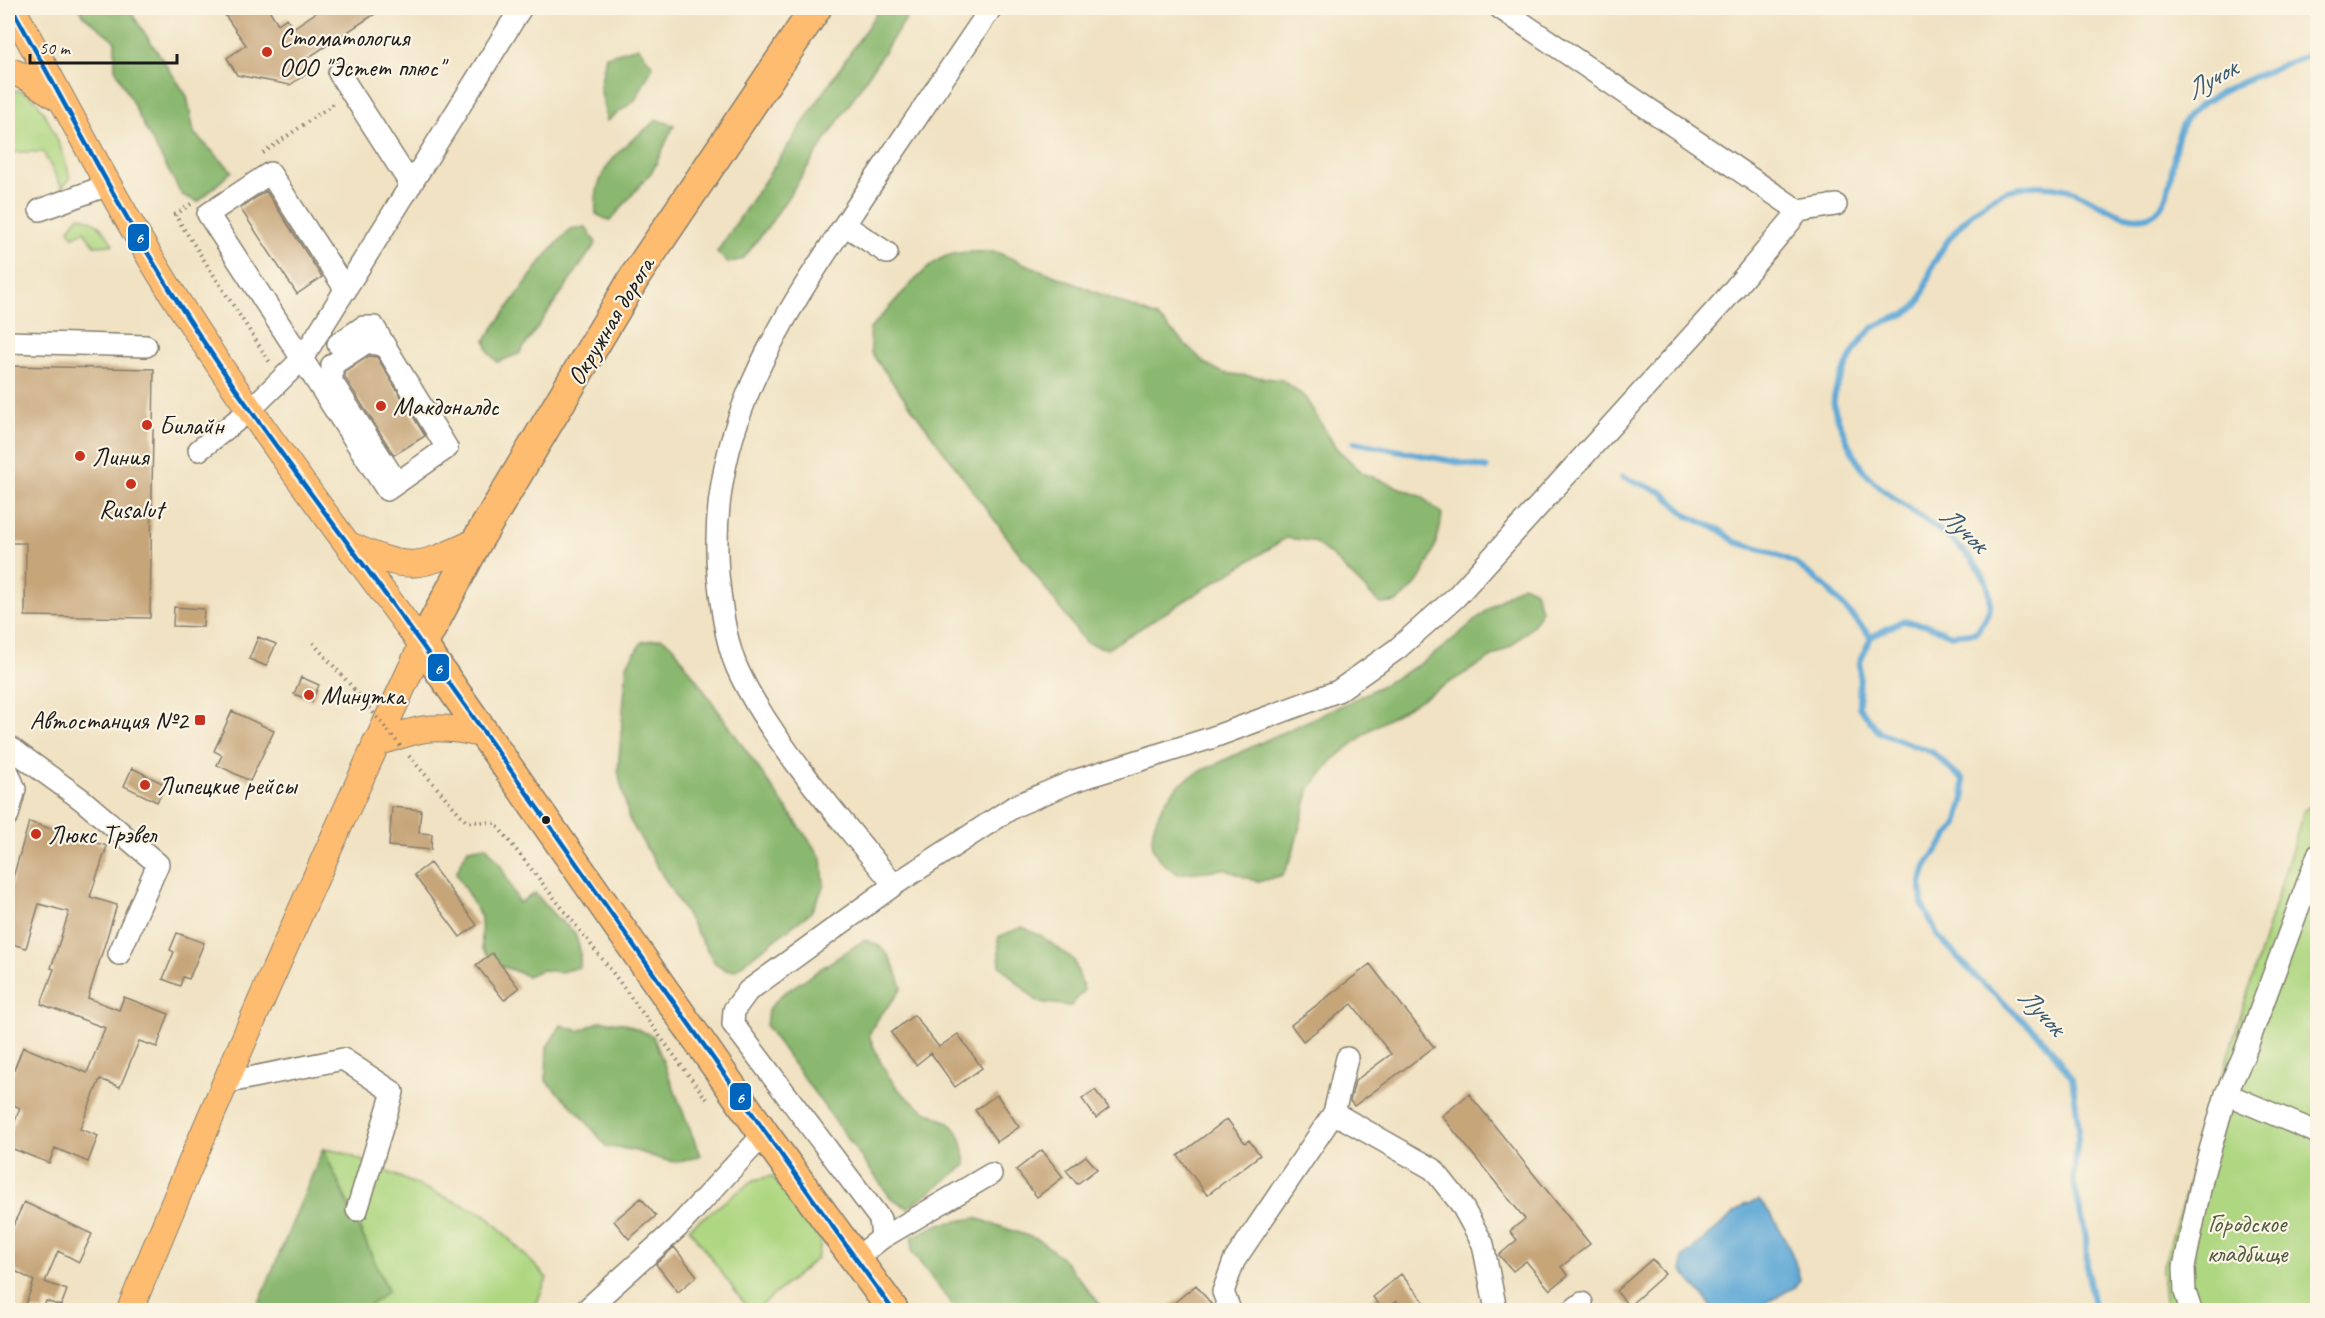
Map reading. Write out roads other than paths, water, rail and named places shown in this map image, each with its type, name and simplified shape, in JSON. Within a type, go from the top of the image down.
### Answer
[{"type":"highway","name":"Окружная дорога","points":[[422,645],[477,541],[636,275],[816,8]]},
{"type":"highway","points":[[422,645],[764,1134],[893,1311]]},
{"type":"main road","points":[[8,40],[12,20],[11,8]]},
{"type":"main road","points":[[11,8],[108,185],[178,303],[250,410],[422,645],[304,899],[224,1083],[130,1311]]},
{"type":"main road","points":[[8,70],[40,85],[64,102]]},
{"type":"main road","points":[[349,545],[383,560],[410,566],[439,559],[477,541]]},
{"type":"main road","points":[[375,744],[417,728],[452,727],[485,735]]},
{"type":"street","points":[[199,450],[250,410],[302,359],[521,8]]},
{"type":"street","points":[[894,885],[770,727],[737,666],[720,603],[716,542],[720,480],[741,408],[775,332],[991,8]]},
{"type":"street","points":[[1500,8],[1799,211]]},
{"type":"street","points":[[339,73],[411,185]]},
{"type":"street","points":[[302,359],[321,355],[363,327],[374,327],[447,448],[387,490],[302,359],[208,214],[270,173],[346,290]]},
{"type":"street","points":[[40,210],[108,185]]},
{"type":"street","points":[[882,1238],[880,1220],[733,1024],[734,1010],[748,991],[894,885],[1015,806],[1074,781],[1211,738],[1338,692],[1396,649],[1456,597],[1724,302],[1799,211],[1836,205]]},
{"type":"street","points":[[845,225],[887,253]]},
{"type":"street","points":[[8,342],[146,346]]},
{"type":"street","points":[[385,346],[367,342],[332,365],[332,382],[397,483]]},
{"type":"street","points":[[8,746],[81,799],[158,864],[119,954]]},
{"type":"street","points":[[8,772],[15,789],[8,815]]},
{"type":"street","points":[[2192,1311],[2185,1292],[2184,1267],[2203,1175],[2226,1094],[2243,1057],[2318,855]]},
{"type":"street","points":[[1230,1311],[1223,1292],[1234,1261],[1334,1113],[1347,1058]]},
{"type":"street","points":[[224,1083],[343,1059],[393,1092],[357,1210]]},
{"type":"street","points":[[2226,1094],[2318,1133]]},
{"type":"street","points":[[1334,1113],[1433,1169],[1461,1204],[1483,1244],[1496,1311]]},
{"type":"street","points":[[586,1311],[677,1228],[764,1134]]},
{"type":"street","points":[[855,1258],[882,1238],[991,1174]]},
{"type":"water","points":[[1759,1200],[1772,1216],[1784,1237],[1800,1280],[1793,1288],[1753,1310],[1715,1310],[1682,1271],[1682,1258],[1744,1205]]},
{"type":"waterway","name":"Лучок","points":[[2095,1310],[2087,1270],[2086,1237],[2073,1179],[2079,1128],[2072,1078],[2044,1040],[1975,976],[1938,936],[1922,904],[1921,882],[1927,864],[1957,824],[1964,798],[1963,780],[1932,752],[1880,733],[1859,707],[1860,662],[1871,637],[1902,621],[1927,625],[1952,635],[1977,632],[1990,606],[1988,586],[1978,568],[1964,551],[1872,480],[1852,452],[1835,410],[1834,397],[1846,367],[1864,337],[1873,328],[1907,313],[1917,305],[1940,252],[1954,232],[1981,205],[2009,190],[2041,186],[2075,192],[2108,209],[2131,217],[2153,214],[2161,207],[2166,197],[2180,130],[2186,119],[2196,109],[2227,89],[2318,51]]},
{"type":"waterway","points":[[1354,442],[1487,468]]},
{"type":"waterway","points":[[1622,477],[1662,492],[1688,516],[1720,530],[1735,542],[1765,550],[1795,563],[1825,586],[1871,637]]},
{"type":"place","name":"Стоматология ООО \"Эстет плюс\"","points":[[267,52]]},
{"type":"place","name":"Макдоналдс","points":[[381,406]]},
{"type":"place","name":"Билайн","points":[[147,425]]},
{"type":"place","name":"Линия","points":[[80,456]]},
{"type":"place","name":"Rusalut","points":[[131,484]]},
{"type":"place","name":"Минутка","points":[[309,695]]},
{"type":"place","name":"Автостанция №2","points":[[200,720]]},
{"type":"place","name":"Липецкие рейсы","points":[[145,785]]},
{"type":"place","name":"Люкс Трэвел","points":[[36,834]]},
{"type":"park label","name":"Городское кладбище","points":[[2247,1238]]}]
